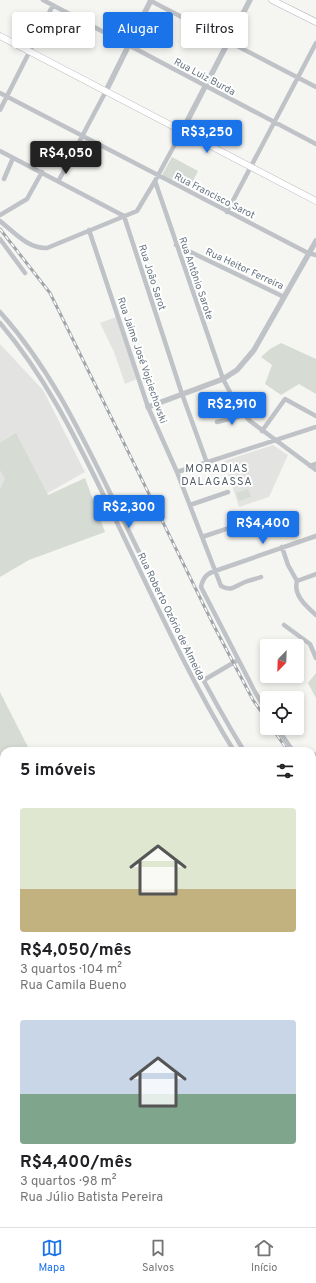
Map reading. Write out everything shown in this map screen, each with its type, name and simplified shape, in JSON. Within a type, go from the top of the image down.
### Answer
[{"type":"main road","points":[[272,0],[316,22]]},
{"type":"main road","points":[[0,36],[316,201]]},
{"type":"street","name":"Rua Luiz Burda","points":[[43,0],[103,31]]},
{"type":"street","points":[[145,12],[151,0],[181,16]]},
{"type":"street","points":[[244,12],[250,0]]},
{"type":"street","points":[[0,110],[53,5]]},
{"type":"street","points":[[227,212],[316,43]]},
{"type":"street","points":[[59,180],[128,48]]},
{"type":"street","name":"Rua Luiz Burda","points":[[134,48],[205,87],[316,144]]},
{"type":"street","points":[[0,221],[29,244],[36,247],[47,248],[136,210],[158,176],[224,48]]},
{"type":"street","points":[[242,48],[316,87]]},
{"type":"street","name":"Rua Francisco Sarot","points":[[0,93],[308,254],[316,255]]},
{"type":"street","points":[[0,150],[13,158],[59,180],[124,216]]},
{"type":"street","points":[[4,179],[13,158]]},
{"type":"street","points":[[0,215],[27,199],[42,172]]},
{"type":"street","name":"Rua Antônio Sarote","points":[[155,181],[223,379],[244,415],[274,441],[316,470]]},
{"type":"street","name":"Rua João Sarot","points":[[124,216],[206,463]]},
{"type":"street","name":"Rua Jaime José Vojciechovski","points":[[89,230],[148,407],[177,472],[221,586],[226,589],[234,589],[245,582],[261,577]]},
{"type":"street","points":[[0,239],[25,274]]},
{"type":"street","points":[[148,407],[223,379],[237,370],[247,360],[316,241]]},
{"type":"street","name":"Rua Heitor Ferreira","points":[[176,245],[284,297]]},
{"type":"street","points":[[0,312],[27,345],[53,382],[68,408],[204,680],[242,747]]},
{"type":"street","name":"Rua Roberto Ozório de Almeida","points":[[0,323],[21,349],[62,411],[195,684],[232,747]]},
{"type":"street","points":[[21,349],[27,345]]},
{"type":"street","points":[[47,387],[53,382]]},
{"type":"street","points":[[262,431],[285,399],[316,416]]},
{"type":"street","points":[[62,411],[68,408]]},
{"type":"street","points":[[217,422],[244,415]]},
{"type":"street","points":[[69,425],[75,422]]},
{"type":"street","points":[[177,472],[316,427]]},
{"type":"street","points":[[310,466],[316,464]]},
{"type":"street","points":[[190,505],[228,492]]},
{"type":"street","points":[[115,518],[121,515]]},
{"type":"street","points":[[202,538],[262,517]]},
{"type":"street","points":[[124,537],[131,535]]},
{"type":"street","points":[[260,699],[201,587],[202,580],[208,574],[215,571],[316,536]]},
{"type":"street","points":[[282,547],[288,565],[296,581],[295,586],[298,595],[316,615]]},
{"type":"street","points":[[296,581],[316,574]]},
{"type":"street","points":[[284,625],[310,644],[316,658]]},
{"type":"street","points":[[204,680],[238,660]]},
{"type":"street","points":[[282,735],[290,747]]},
{"type":"shaded area","points":[[172,157],[198,171],[189,189],[162,175]]},
{"type":"shaded area","points":[[116,317],[137,379],[125,384],[114,352],[100,323]]},
{"type":"shaded area","points":[[281,343],[316,359],[316,394],[299,384],[281,395],[265,384],[272,365],[261,357],[270,349]]},
{"type":"shaded area","points":[[0,344],[43,390],[85,472],[0,520]]},
{"type":"shaded area","points":[[16,433],[48,495],[85,478],[105,532],[29,560],[0,577],[0,489],[5,479],[0,470],[0,443]]},
{"type":"shaded area","points":[[273,445],[288,455],[269,497],[239,507],[224,461]]},
{"type":"shaded area","points":[[248,489],[251,497],[239,501],[236,493]]},
{"type":"shaded area","points":[[316,673],[316,698],[308,683]]},
{"type":"shaded area","points":[[0,692],[28,747],[0,747]]},
{"type":"railway","points":[[0,229],[50,293],[214,626],[253,700],[260,710]]},
{"type":"railway","points":[[277,735],[285,747]]},
{"type":"district","name":"MORADIAS DALAGASSA","points":[[217,474]]}]
